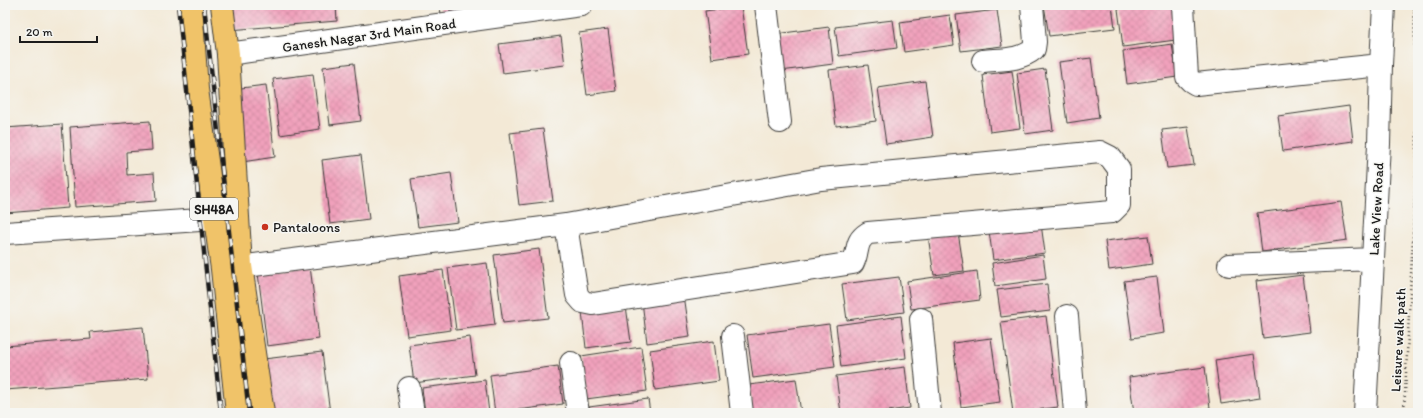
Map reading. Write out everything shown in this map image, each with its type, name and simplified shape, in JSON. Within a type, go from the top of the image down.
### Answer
[{"type":"main road","name":"SH48A","points":[[191,5],[198,90],[215,219],[231,268],[263,413]]},
{"type":"main road","name":"SH48A","points":[[222,5],[228,54],[231,268],[237,413]]},
{"type":"street","name":"Ganesh Nagar 3rd Main Road","points":[[228,54],[581,5]]},
{"type":"street","points":[[766,5],[780,122]]},
{"type":"street","points":[[983,61],[1019,57],[1028,54],[1034,49],[1035,42],[1032,5]]},
{"type":"street","points":[[1183,5],[1188,77],[1190,81],[1196,84],[1381,66]]},
{"type":"street","name":"Lake View Road","points":[[1365,413],[1379,144],[1384,5]]},
{"type":"street","points":[[231,268],[566,225],[821,179],[1100,152],[1110,157],[1119,168],[1119,205],[1112,212],[868,233],[860,238],[857,254],[853,263],[593,304],[583,302],[577,295],[566,225]]},
{"type":"street","points":[[5,233],[215,219]]},
{"type":"street","points":[[1229,265],[1373,259]]},
{"type":"street","points":[[1067,316],[1075,413]]},
{"type":"street","points":[[921,319],[930,413]]},
{"type":"street","points":[[733,336],[742,413]]},
{"type":"street","points":[[571,363],[578,413]]},
{"type":"street","points":[[409,388],[413,413]]},
{"type":"path","name":"Leisure walk path","points":[[1404,413],[1417,156],[1414,5]]},
{"type":"building","points":[[228,5],[336,5],[337,21],[230,30]]},
{"type":"building","points":[[440,5],[484,5],[485,13],[441,16]]},
{"type":"building","points":[[1044,5],[1112,5],[1115,28],[1049,36]]},
{"type":"building","points":[[1145,5],[1178,5],[1183,39],[1123,47],[1118,9]]},
{"type":"building","points":[[741,6],[748,54],[712,59],[705,11]]},
{"type":"building","points":[[997,10],[1002,46],[961,51],[956,15]]},
{"type":"building","points":[[950,15],[954,45],[904,52],[900,22]]},
{"type":"building","points":[[893,20],[897,48],[839,56],[835,27]]},
{"type":"building","points":[[829,27],[833,64],[781,71],[776,34]]},
{"type":"building","points":[[608,29],[616,91],[587,95],[579,33]]},
{"type":"building","points":[[561,36],[565,65],[503,73],[499,44]]},
{"type":"building","points":[[1172,44],[1177,77],[1127,84],[1123,51]]},
{"type":"building","points":[[1091,58],[1099,118],[1067,123],[1059,62]]},
{"type":"building","points":[[354,63],[361,121],[330,125],[323,67]]},
{"type":"building","points":[[868,65],[876,121],[836,126],[829,70]]},
{"type":"building","points":[[1045,69],[1053,130],[1025,134],[1017,73]]},
{"type":"building","points":[[1012,71],[1020,128],[990,132],[983,75]]},
{"type":"building","points":[[313,74],[320,129],[280,135],[273,79]]},
{"type":"building","points":[[925,81],[933,137],[886,144],[878,88]]},
{"type":"building","points":[[266,85],[275,157],[242,162],[233,89]]},
{"type":"building","points":[[1349,106],[1353,141],[1283,151],[1278,116]]},
{"type":"building","points":[[150,121],[152,150],[126,152],[127,175],[154,173],[156,201],[75,207],[70,127]]},
{"type":"building","points":[[62,124],[68,208],[5,213],[5,128]]},
{"type":"building","points":[[1188,127],[1194,165],[1167,168],[1162,130]]},
{"type":"building","points":[[543,129],[553,201],[519,205],[510,133]]},
{"type":"building","points":[[361,155],[369,219],[330,224],[322,160]]},
{"type":"building","points":[[451,173],[458,222],[418,227],[411,179]]},
{"type":"building","points":[[1341,202],[1347,240],[1262,252],[1257,213]]},
{"type":"building","points":[[1041,224],[1045,253],[993,260],[989,231]]},
{"type":"building","points":[[958,232],[964,271],[934,275],[928,236]]},
{"type":"building","points":[[1148,236],[1152,264],[1109,270],[1105,241]]},
{"type":"building","points":[[539,249],[548,318],[503,323],[494,255]]},
{"type":"building","points":[[1043,255],[1046,279],[995,286],[992,263]]},
{"type":"building","points":[[487,263],[495,325],[456,330],[448,268]]},
{"type":"building","points":[[310,266],[319,339],[267,346],[258,273]]},
{"type":"building","points":[[443,270],[451,330],[407,336],[399,276]]},
{"type":"building","points":[[977,271],[980,300],[911,309],[907,281]]},
{"type":"building","points":[[1303,275],[1310,332],[1263,338],[1256,281]]},
{"type":"building","points":[[899,277],[904,312],[847,320],[842,284]]},
{"type":"building","points":[[1157,277],[1164,333],[1132,338],[1124,281]]},
{"type":"building","points":[[1047,284],[1050,311],[1001,317],[997,290]]},
{"type":"building","points":[[684,295],[690,337],[647,343],[642,301]]},
{"type":"building","points":[[626,306],[631,342],[586,348],[582,312]]},
{"type":"building","points":[[901,316],[906,358],[841,367],[836,325]]},
{"type":"building","points":[[1046,316],[1058,407],[1013,413],[1001,322]]},
{"type":"building","points":[[829,324],[835,367],[753,378],[747,335]]},
{"type":"building","points":[[143,327],[148,379],[5,390],[5,346],[91,339],[90,332]]},
{"type":"building","points":[[470,337],[475,375],[414,383],[409,345]]},
{"type":"building","points":[[991,338],[1000,402],[961,407],[953,343]]},
{"type":"building","points":[[714,341],[719,381],[655,390],[650,350]]},
{"type":"building","points":[[641,347],[647,391],[586,399],[581,356]]},
{"type":"building","points":[[322,352],[330,413],[272,413],[264,359]]},
{"type":"building","points":[[1254,354],[1260,398],[1221,404],[1215,360]]},
{"type":"building","points":[[558,366],[563,404],[495,413],[490,375]]},
{"type":"building","points":[[905,367],[910,408],[873,413],[841,413],[836,376]]},
{"type":"building","points":[[1205,367],[1210,408],[1172,413],[1134,413],[1129,377]]},
{"type":"building","points":[[796,379],[801,413],[752,413],[749,385]]},
{"type":"building","points":[[485,380],[489,413],[425,413],[422,388]]},
{"type":"building","points":[[648,399],[650,413],[589,413],[589,407]]},
{"type":"railway","points":[[178,5],[221,413]]},
{"type":"railway","points":[[204,5],[249,413]]},
{"type":"place","name":"Pantaloons","points":[[265,227]]}]
